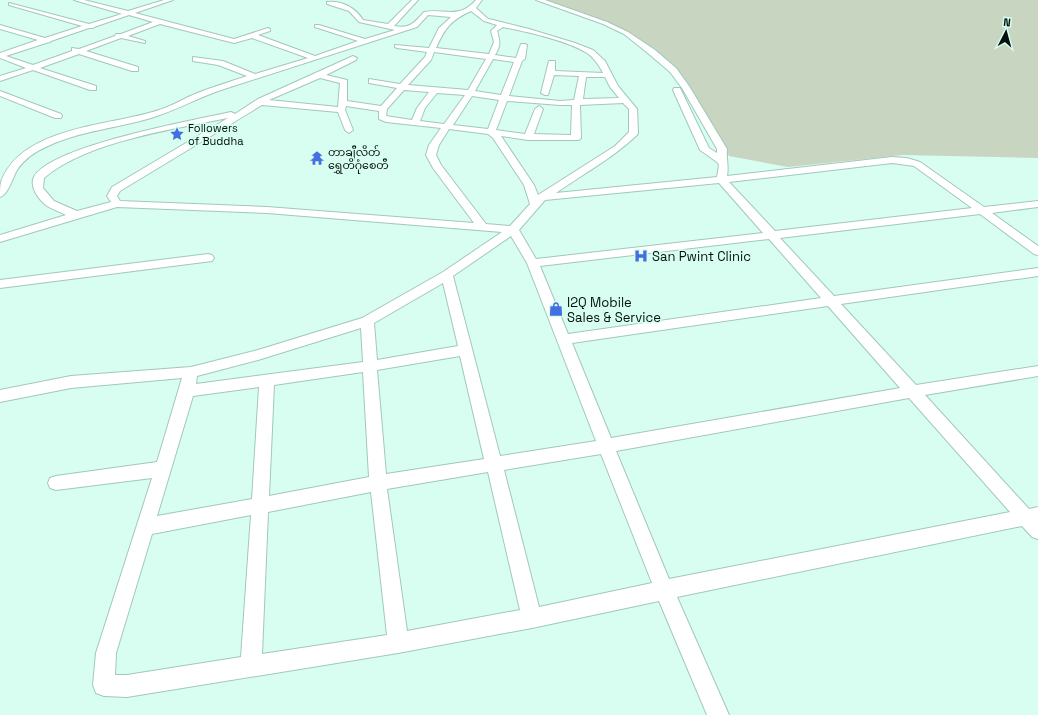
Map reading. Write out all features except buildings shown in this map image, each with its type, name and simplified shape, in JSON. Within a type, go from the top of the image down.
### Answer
[{"type":"street","points":[[26,0],[8,5],[143,42]]},
{"type":"street","points":[[77,0],[234,40],[268,30]]},
{"type":"street","points":[[156,0],[167,1]]},
{"type":"street","points":[[389,27],[415,0]]},
{"type":"street","points":[[479,0],[472,8],[456,15],[442,28],[428,58],[383,109],[382,117],[528,137],[576,138],[577,103],[583,74]]},
{"type":"street","points":[[0,56],[167,1]]},
{"type":"street","points":[[535,1],[562,13],[598,24],[618,35],[643,53],[664,71],[675,86],[705,150],[721,160],[724,165],[722,180],[829,301],[1034,521]]},
{"type":"street","points":[[535,1],[606,23],[626,33],[652,52],[673,70],[686,88],[722,149],[721,160]]},
{"type":"street","points":[[329,3],[347,7],[358,14],[361,21],[401,30]]},
{"type":"street","points":[[0,396],[71,382],[191,372],[258,355],[367,321],[447,276],[513,230],[539,201],[571,177],[618,148],[634,133],[633,109],[614,87],[602,63],[590,52],[573,44],[527,30],[486,20],[472,8]]},
{"type":"street","points":[[0,194],[11,171],[28,153],[55,140],[76,133],[163,112],[203,94],[254,76],[415,26],[426,13],[456,15]]},
{"type":"street","points":[[0,79],[159,22]]},
{"type":"street","points":[[483,228],[436,166],[431,155],[434,145],[470,93],[492,57],[498,42],[494,31],[502,24]]},
{"type":"street","points":[[317,26],[365,41]]},
{"type":"street","points":[[0,27],[46,40],[135,69]]},
{"type":"street","points":[[251,35],[315,58]]},
{"type":"street","points":[[491,132],[503,98],[520,59],[522,59],[523,45]]},
{"type":"street","points":[[397,46],[520,59]]},
{"type":"street","points":[[0,56],[93,88]]},
{"type":"street","points":[[117,204],[112,196],[116,189],[261,102],[353,58]]},
{"type":"street","points":[[196,59],[220,63],[254,76]]},
{"type":"street","points":[[545,93],[551,73],[552,63]]},
{"type":"street","points":[[551,73],[608,75]]},
{"type":"street","points":[[318,75],[344,82],[342,107],[349,130]]},
{"type":"street","points":[[372,81],[402,87],[470,93],[503,98],[577,103],[626,100]]},
{"type":"street","points":[[415,122],[421,108],[435,90]]},
{"type":"street","points":[[0,93],[58,116]]},
{"type":"street","points":[[261,102],[383,109]]},
{"type":"street","points":[[528,137],[539,109]]},
{"type":"street","points":[[76,215],[50,203],[38,188],[38,178],[47,168],[72,156],[110,143],[161,130],[242,113]]},
{"type":"street","points":[[491,132],[496,136],[539,201]]},
{"type":"street","points":[[539,201],[892,160],[907,161],[917,164],[1038,252]]},
{"type":"street","points":[[0,239],[76,215],[117,204],[267,210],[513,230]]},
{"type":"street","points":[[533,263],[1038,204]]},
{"type":"street","points":[[513,230],[533,263],[664,590],[718,715]]},
{"type":"street","points":[[0,284],[208,258]]},
{"type":"street","points":[[564,339],[1038,272]]},
{"type":"street","points":[[447,276],[532,618]]},
{"type":"street","points":[[367,321],[378,484],[398,643]]},
{"type":"street","points":[[187,391],[370,366],[466,350]]},
{"type":"street","points":[[144,527],[494,463],[607,446],[913,391],[1038,371]]},
{"type":"street","points":[[191,372],[187,391],[106,653],[104,685],[127,686],[398,643],[532,618],[664,590],[1034,521]]},
{"type":"street","points":[[251,666],[267,380]]},
{"type":"street","points":[[56,483],[162,469]]},
{"type":"green space","points":[[540,0],[1038,0],[1038,158],[903,155],[788,167],[729,156],[705,115],[679,78],[625,32]]},
{"type":"place","name":"Followers of Buddha","points":[[177,134]]},
{"type":"place","name":"တာချီလိတ် ရွှေတိဂုံစေတီ","points":[[317,158]]},
{"type":"place","name":"San Pwint Clinic","points":[[641,256]]},
{"type":"place","name":"I2Q Mobile Sales & Service","points":[[556,309]]}]
